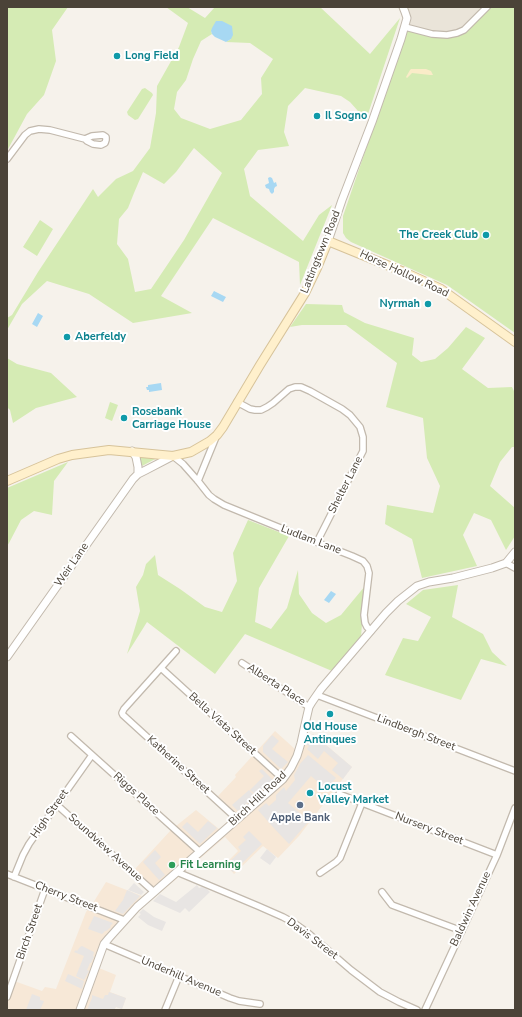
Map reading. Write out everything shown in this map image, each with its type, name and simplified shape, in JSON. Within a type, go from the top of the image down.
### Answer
[{"type":"main road","name":"Horse Hollow Road","points":[[328,241],[441,289],[515,342]]},
{"type":"main road","name":"Lattingtown Road","points":[[173,456],[191,452],[210,441],[223,427],[260,364],[305,293],[328,241]]},
{"type":"main road","points":[[7,481],[58,459],[72,455],[109,450],[173,456]]},
{"type":"street","name":"Lattingtown Road","points":[[328,241],[375,114],[405,27],[406,18],[403,7]]},
{"type":"street","points":[[405,27],[432,34],[447,35],[457,33],[464,30],[488,7]]},
{"type":"street","points":[[7,159],[25,135],[30,131],[39,129],[50,130],[85,139]]},
{"type":"street","name":"Shelter Lane","points":[[238,402],[250,409],[261,410],[273,403],[289,389],[301,387],[342,408],[353,418],[360,428],[363,437],[363,451],[317,542]]},
{"type":"street","points":[[198,481],[216,435]]},
{"type":"street","points":[[132,451],[136,457],[138,474]]},
{"type":"street","name":"Ludlam Lane","points":[[173,456],[183,464],[208,495],[221,504],[362,561],[367,566],[369,573],[364,615],[365,623],[371,631]]},
{"type":"street","name":"Weir Lane","points":[[7,657],[133,479],[138,474],[173,456]]},
{"type":"street","points":[[515,552],[506,563],[515,568]]},
{"type":"street","name":"Birch Hill Road","points":[[80,1010],[104,944],[137,907],[283,779],[297,756],[309,707],[317,695],[398,601],[417,586],[492,568],[506,563]]},
{"type":"street","points":[[161,668],[176,650]]},
{"type":"street","name":"Alberta Place","points":[[242,663],[309,707]]},
{"type":"street","name":"Katherine Street","points":[[161,668],[122,711],[123,715],[238,819]]},
{"type":"street","name":"Bella Vista Street","points":[[161,668],[283,779]]},
{"type":"street","name":"Lindbergh Street","points":[[317,695],[515,771]]},
{"type":"street","name":"Riggs Place","points":[[72,736],[200,852]]},
{"type":"street","name":"High Street","points":[[14,877],[29,844],[92,755]]},
{"type":"street","name":"Nursery Street","points":[[339,794],[497,855]]},
{"type":"street","points":[[320,873],[340,858],[362,803]]},
{"type":"street","name":"Soundview Avenue","points":[[57,805],[154,892]]},
{"type":"street","name":"Baldwin Avenue","points":[[425,1010],[497,855],[515,808]]},
{"type":"street","name":"Davis Street","points":[[177,872],[294,923],[380,992],[417,1010]]},
{"type":"street","name":"Cherry Street","points":[[7,874],[124,920]]},
{"type":"street","name":"Birch Street","points":[[7,997],[45,889]]},
{"type":"street","points":[[382,892],[392,904],[462,931]]},
{"type":"street","name":"Underhill Avenue","points":[[104,944],[230,998],[260,1004]]},
{"type":"street","points":[[165,1010],[180,976]]},
{"type":"shaded area","points":[[406,7],[491,7],[465,31],[457,35],[407,29]]},
{"type":"shaded area","points":[[275,731],[296,750],[313,734],[352,767],[299,836],[278,858],[263,846],[234,874],[225,864],[238,851],[225,837],[160,893],[135,869],[171,830],[196,810],[219,829],[236,814],[218,796]]},
{"type":"shaded area","points":[[313,734],[352,767],[343,779],[332,770],[338,763],[324,751],[318,759],[307,749],[309,746],[305,744],[307,738],[309,739]]},
{"type":"shaded area","points":[[272,735],[279,741],[272,749],[288,762],[281,769],[263,752],[263,746]]},
{"type":"shaded area","points":[[308,755],[336,778],[326,789],[311,776],[288,803],[309,821],[289,844],[258,810],[266,803],[269,806],[276,800],[276,795],[284,787],[286,791],[295,780],[294,775],[300,764]]},
{"type":"shaded area","points":[[262,769],[273,780],[256,795],[250,790],[264,776],[259,771]]},
{"type":"shaded area","points":[[249,790],[255,796],[238,811],[232,805]]},
{"type":"shaded area","points":[[208,821],[217,828],[200,844],[182,827],[187,822],[198,832]]},
{"type":"shaded area","points":[[249,831],[262,844],[233,872],[226,865],[241,851],[238,847],[246,840],[243,837]]},
{"type":"shaded area","points":[[267,849],[276,857],[270,865],[260,858]]},
{"type":"shaded area","points":[[155,850],[161,857],[155,863],[165,875],[159,880],[143,862]]},
{"type":"shaded area","points":[[106,882],[142,896],[104,937],[94,966],[116,975],[110,992],[126,998],[122,1009],[116,1007],[114,1010],[7,1010],[7,986],[17,982],[42,991],[45,987],[56,989],[86,912]]},
{"type":"shaded area","points":[[134,883],[144,892],[141,895],[128,890]]},
{"type":"shaded area","points":[[197,885],[199,888],[202,887],[210,892],[189,912],[185,908],[180,913],[153,901],[160,894],[176,902]]},
{"type":"shaded area","points":[[127,890],[140,896],[123,914],[115,911],[123,900]]},
{"type":"shaded area","points":[[143,909],[154,917],[166,922],[162,931],[148,925],[138,917],[141,914],[139,913]]},
{"type":"shaded area","points":[[94,916],[113,923],[110,926],[111,927],[102,934],[88,929]]},
{"type":"shaded area","points":[[82,946],[94,952],[94,957],[87,970],[89,971],[84,980],[76,976],[84,956],[74,952]]},
{"type":"shaded area","points":[[68,974],[84,981],[82,989],[65,981]]},
{"type":"shaded area","points":[[109,992],[126,998],[122,1009],[116,1007],[114,1010],[87,1010],[92,995],[103,999]]},
{"type":"shaded area","points":[[32,994],[40,997],[40,1000],[44,1001],[40,1010],[26,1010]]},
{"type":"green space","points":[[7,7],[68,7],[52,30],[56,61],[44,95],[27,114],[7,151]]},
{"type":"green space","points":[[166,7],[187,7],[205,18],[215,7],[320,7],[370,54],[400,18],[366,120],[350,102],[341,96],[305,88],[288,106],[284,132],[289,146],[258,150],[244,169],[250,196],[303,241],[319,215],[332,205],[300,285],[299,262],[213,218],[161,296],[192,313],[133,323],[89,294],[47,281],[22,304],[7,330],[7,318],[12,315],[38,272],[93,189],[98,197],[116,179],[133,171],[150,148],[156,113],[157,86],[179,47],[188,23]],"holes":[[[211,31],[231,39],[226,42],[250,43],[273,59],[261,78],[262,94],[241,120],[210,129],[181,118],[174,109],[177,92],[186,80],[201,41],[212,34]],[[194,148],[222,173],[184,240],[151,289],[135,292],[128,259],[117,244],[119,219],[128,208],[143,172],[164,184],[176,172]]]},
{"type":"green space","points":[[491,7],[515,7],[515,333],[447,285],[351,242],[343,233],[343,216],[407,29],[432,36],[465,31]]},
{"type":"green space","points":[[145,88],[153,95],[138,119],[135,120],[128,115],[127,112],[142,89]]},
{"type":"green space","points":[[40,220],[53,229],[37,256],[23,247]]},
{"type":"green space","points":[[306,304],[342,305],[344,312],[365,323],[414,338],[412,355],[421,362],[435,359],[448,348],[466,327],[485,338],[462,369],[488,388],[512,387],[515,393],[515,447],[512,447],[500,462],[490,486],[515,508],[515,536],[506,550],[491,520],[474,513],[463,535],[477,566],[422,578],[412,539],[385,524],[387,505],[433,513],[440,486],[427,458],[423,418],[386,407],[397,363],[346,325],[302,325],[290,327]]},
{"type":"green space","points":[[7,358],[17,364],[51,373],[77,397],[36,408],[13,423],[10,410],[7,407]]},
{"type":"green space","points":[[110,402],[118,405],[112,421],[105,418]]},
{"type":"green space","points":[[139,455],[157,458],[142,466]]},
{"type":"green space","points":[[68,462],[54,481],[52,515],[34,511],[21,520],[7,546],[7,488]]},
{"type":"green space","points":[[248,520],[289,536],[259,588],[255,622],[271,629],[287,608],[298,570],[299,594],[312,613],[326,623],[341,615],[365,586],[361,637],[332,671],[245,634],[215,674],[147,622],[127,654],[140,611],[136,587],[143,575],[146,564],[155,555],[158,575],[205,607],[222,612],[237,581],[233,553]]},
{"type":"green space","points":[[458,585],[452,617],[483,634],[492,652],[507,666],[481,659],[461,700],[385,675],[403,638],[418,641],[431,617],[406,604],[423,590]]},
{"type":"sand","points":[[411,69],[426,69],[431,71],[433,75],[412,73],[407,78],[406,77]]},
{"type":"water","points":[[216,21],[222,21],[232,26],[233,35],[231,39],[226,42],[212,34],[211,31]]},
{"type":"water","points":[[270,177],[274,183],[276,182],[277,186],[272,194],[265,185],[269,183],[268,178]]},
{"type":"water","points":[[214,291],[226,297],[223,302],[211,296]]},
{"type":"water","points":[[38,313],[43,316],[37,327],[32,324]]},
{"type":"water","points":[[161,383],[162,390],[149,392],[149,390],[147,390],[146,387],[148,387],[148,385]]},
{"type":"water","points":[[331,591],[336,594],[329,603],[324,600]]},
{"type":"place","name":"Long Field","points":[[117,56]]},
{"type":"place","name":"Il Sogno","points":[[317,116]]},
{"type":"place","name":"The Creek Club","points":[[486,235]]},
{"type":"place","name":"Nyrmah","points":[[428,304]]},
{"type":"place","name":"Aberfeldy","points":[[67,337]]},
{"type":"place","name":"Rosebank Carriage House","points":[[124,418]]},
{"type":"place","name":"Old House Antinques","points":[[330,714]]},
{"type":"place","name":"Locust Valley Market","points":[[310,793]]},
{"type":"place","name":"Apple Bank","points":[[300,805]]},
{"type":"place","name":"Fit Learning","points":[[172,865]]}]
